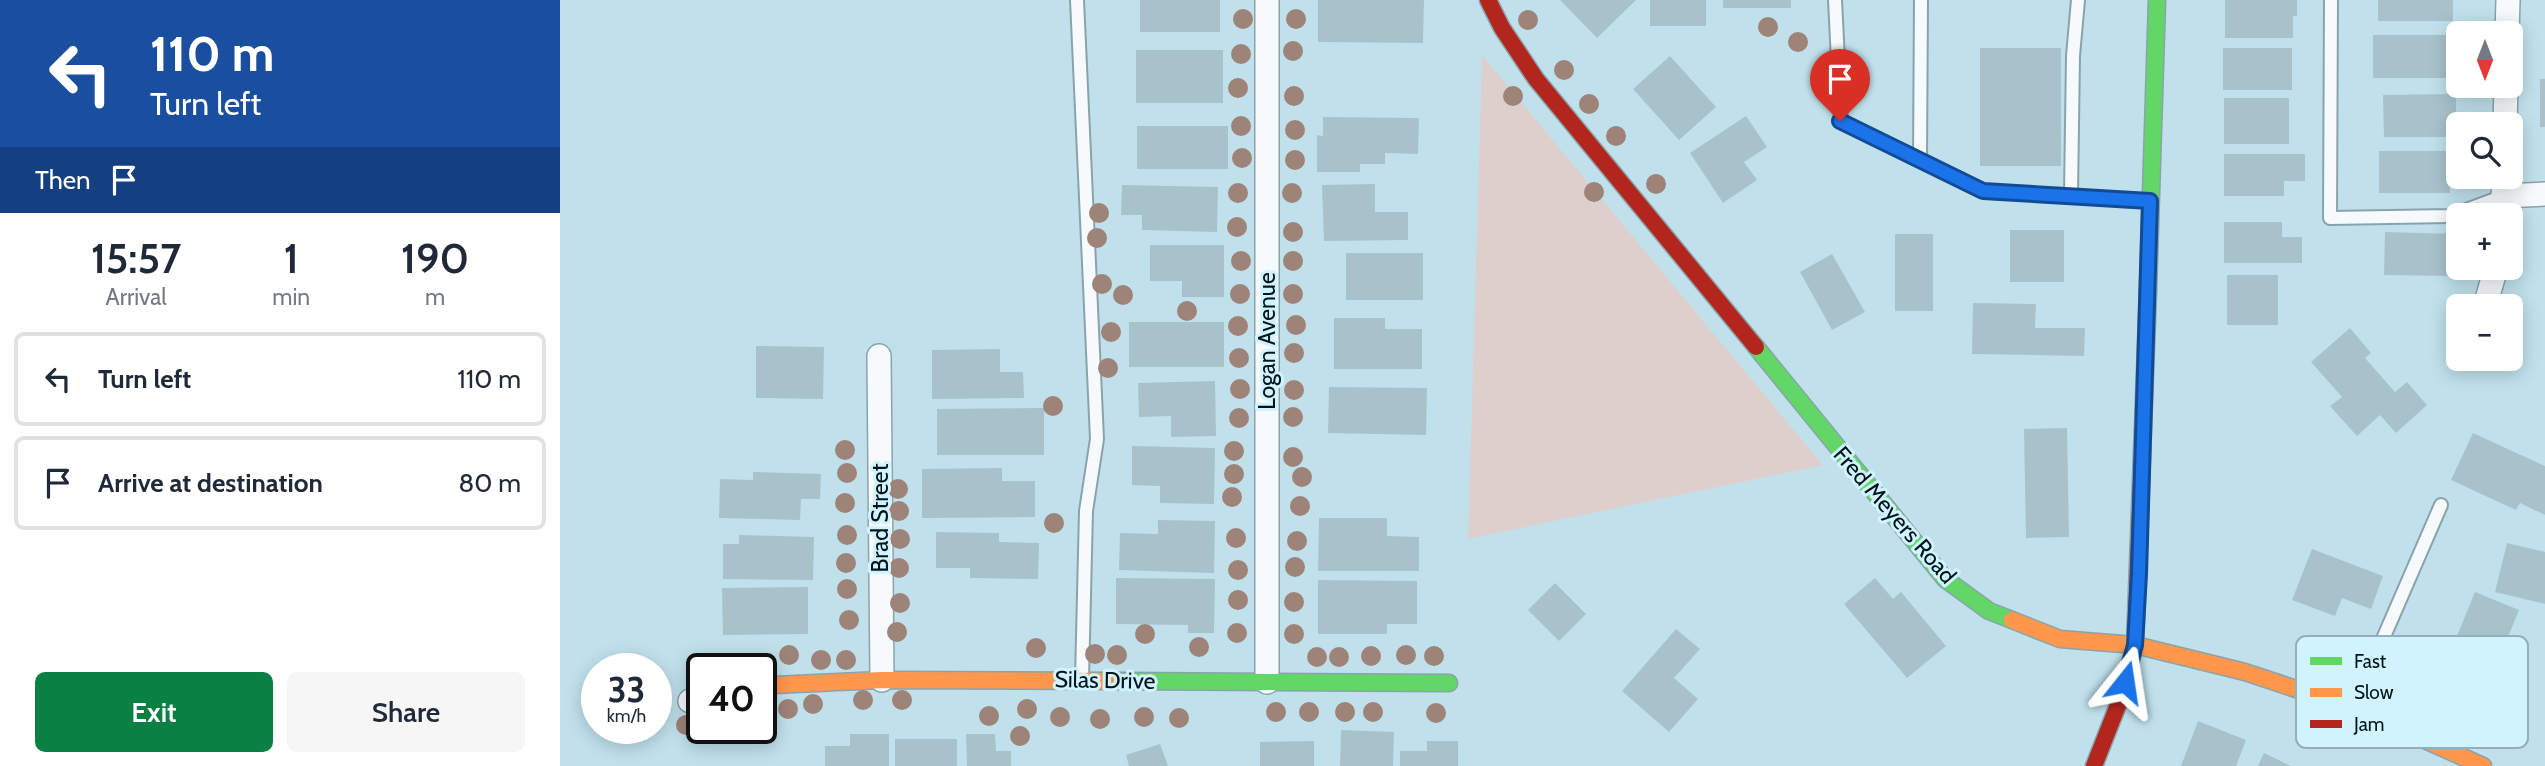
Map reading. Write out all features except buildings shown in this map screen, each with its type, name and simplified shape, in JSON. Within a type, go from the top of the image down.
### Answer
[{"type":"street","name":"Logan Avenue","points":[[1267,0],[1267,682]]},
{"type":"street","name":"Fred Meyers Road","points":[[1488,0],[1502,28],[1536,79],[1945,579],[1989,611],[2060,639],[2135,645],[2245,672],[2296,689]]},
{"type":"street","points":[[2094,766],[2120,700],[2135,645],[2157,0]]},
{"type":"street","points":[[2507,21],[2508,0]]},
{"type":"street","points":[[2503,196],[2545,194]]},
{"type":"street","name":"Brad Street","points":[[879,356],[882,680]]},
{"type":"street","name":"Silas Drive","points":[[777,685],[882,680],[1082,679],[1449,683]]},
{"type":"street","name":"Fred Meyers Road","points":[[2443,748],[2483,766]]},
{"type":"lane","points":[[1077,0],[1097,439],[1086,511],[1082,679]]},
{"type":"lane","points":[[1835,0],[1840,121],[1983,191],[2071,194],[2150,201]]},
{"type":"lane","points":[[1920,160],[1921,0]]},
{"type":"lane","points":[[2071,194],[2073,56],[2078,0]]},
{"type":"lane","points":[[2331,0],[2330,218],[2450,216],[2503,196]]},
{"type":"lane","points":[[2384,636],[2441,505]]},
{"type":"shaded area","points":[[1482,55],[1823,465],[1468,539]]},
{"type":"traffic: fast","points":[[2148,291],[2157,0]]},
{"type":"traffic: fast","points":[[1756,347],[1945,579],[1989,611],[2012,620]]},
{"type":"traffic: fast","points":[[1119,681],[1449,683]]},
{"type":"traffic: slow","points":[[2012,620],[2060,639],[2135,645],[2245,672],[2296,689]]},
{"type":"traffic: slow","points":[[777,685],[882,680],[1119,681]]},
{"type":"traffic: slow","points":[[2443,748],[2483,766]]},
{"type":"traffic: jam","points":[[1488,0],[1502,28],[1536,79],[1756,347]]},
{"type":"traffic: jam","points":[[2094,766],[2120,700],[2135,645],[2148,291]]},
{"type":"route","points":[[1840,121],[1983,191],[2071,194],[2150,201],[2139,574],[2135,645],[2125,682]]}]
